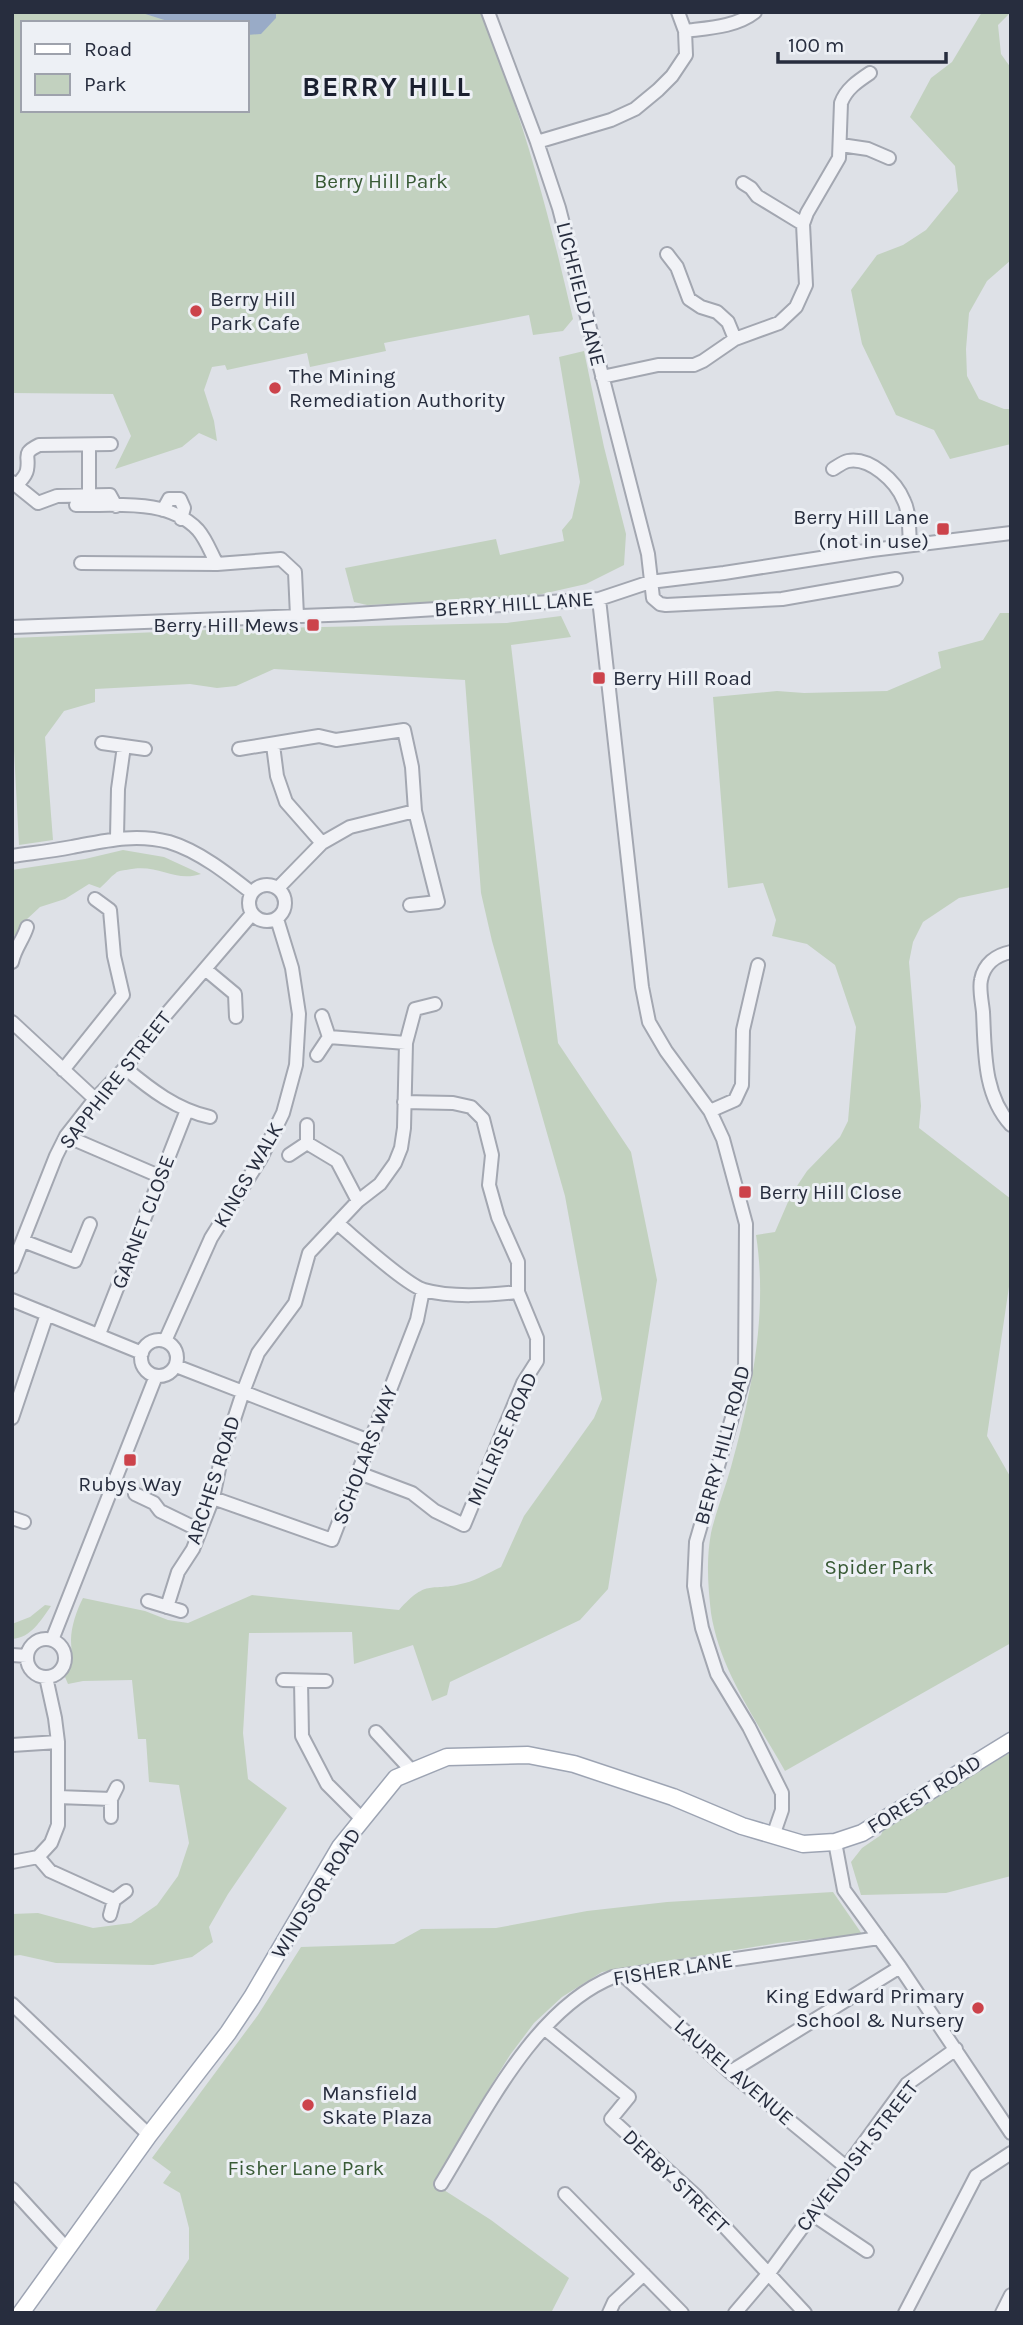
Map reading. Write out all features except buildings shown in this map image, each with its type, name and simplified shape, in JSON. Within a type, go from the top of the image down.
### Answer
[{"type":"main road","name":"FOREST ROAD","points":[[835,1842],[862,1833],[1011,1741]]},
{"type":"main road","name":"WINDSOR ROAD","points":[[21,2313],[149,2135],[253,1997],[340,1846],[396,1778],[447,1757],[528,1755],[574,1764],[673,1797],[773,1836],[803,1844],[835,1842]]},
{"type":"street","name":"LICHFIELD LANE","points":[[488,12],[559,208],[648,554],[650,582]]},
{"type":"street","points":[[537,142],[611,120],[635,109],[672,76],[685,55],[685,31],[678,12]]},
{"type":"street","points":[[685,31],[722,26],[747,18],[755,12]]},
{"type":"street","points":[[603,377],[657,365],[694,365],[735,339],[779,323],[796,306],[806,285],[803,224],[835,167],[841,145],[841,110],[844,96],[870,73]]},
{"type":"street","points":[[841,145],[868,149],[889,158]]},
{"type":"street","points":[[743,183],[757,196],[803,224]]},
{"type":"street","points":[[667,254],[677,267],[689,299],[701,307],[717,312],[728,322],[735,339]]},
{"type":"street","points":[[89,444],[89,495]]},
{"type":"street","points":[[111,444],[39,445],[29,450],[26,456],[26,474],[14,484],[38,503],[57,496],[110,495],[116,506]]},
{"type":"street","points":[[833,469],[845,461],[860,461],[869,464],[892,484],[905,502],[910,545]]},
{"type":"street","points":[[76,505],[156,507],[198,530],[217,564]]},
{"type":"street","name":"BERRY HILL LANE","points":[[12,627],[297,616],[599,599],[650,582],[1011,533]]},
{"type":"street","points":[[81,563],[217,564],[281,559],[295,572],[297,616]]},
{"type":"street","points":[[650,582],[655,600],[660,604],[671,605],[782,599],[897,579]]},
{"type":"street","name":"BERRY HILL ROAD","points":[[599,599],[642,987],[649,1022],[666,1051],[710,1111],[723,1139],[746,1224],[745,1373],[696,1542],[694,1586],[702,1628],[717,1674],[782,1793],[782,1810],[773,1836]]},
{"type":"street","points":[[239,749],[319,736],[336,740],[404,730],[412,767],[415,811],[438,902],[410,905]]},
{"type":"street","points":[[102,743],[145,749]]},
{"type":"street","points":[[272,745],[277,776],[286,802],[322,843]]},
{"type":"street","points":[[117,837],[118,789],[124,746]]},
{"type":"street","points":[[278,888],[322,843],[350,827],[415,811]]},
{"type":"street","points":[[12,856],[117,837],[168,842],[229,874],[252,893]]},
{"type":"street","points":[[259,886],[278,888],[286,902],[282,915],[264,922],[252,914],[249,902],[252,893],[259,886]]},
{"type":"street","points":[[63,1070],[123,995],[114,956],[116,909],[95,899]]},
{"type":"street","name":"SAPPHIRE STREET","points":[[12,1267],[66,1136],[252,914]]},
{"type":"street","name":"KINGS WALK","points":[[165,1341],[211,1238],[261,1158],[284,1113],[296,1065],[299,1014],[292,968],[277,919]]},
{"type":"street","points":[[12,962],[15,948],[27,939]]},
{"type":"street","points":[[1011,952],[1000,955],[988,965],[981,980],[986,1070],[1003,1116],[1011,1125]]},
{"type":"street","points":[[205,969],[235,994],[236,1017]]},
{"type":"street","points":[[710,1111],[735,1100],[742,1085],[743,1030],[753,969]]},
{"type":"street","name":"ARCHES ROAD","points":[[167,1607],[178,1572],[193,1549],[213,1497],[224,1446],[258,1353],[295,1303],[309,1253],[358,1201],[380,1184],[395,1163],[401,1148],[406,1043],[413,1002],[435,1004]]},
{"type":"street","points":[[322,1016],[329,1037]]},
{"type":"street","points":[[12,1022],[95,1099]]},
{"type":"street","points":[[329,1037],[406,1043]]},
{"type":"street","points":[[317,1055],[329,1037]]},
{"type":"street","points":[[125,1068],[152,1090],[187,1110],[210,1116]]},
{"type":"street","name":"MILLRISE ROAD","points":[[359,1473],[412,1493],[435,1511],[464,1525],[523,1383],[537,1361],[537,1338],[518,1293],[518,1262],[498,1217],[489,1185],[492,1155],[483,1119],[471,1107],[453,1103],[404,1102]]},
{"type":"street","name":"GARNET CLOSE","points":[[99,1334],[187,1110]]},
{"type":"street","points":[[307,1125],[307,1143]]},
{"type":"street","points":[[66,1136],[159,1177]]},
{"type":"street","points":[[307,1143],[337,1161],[358,1201]]},
{"type":"street","points":[[289,1155],[307,1143]]},
{"type":"street","points":[[337,1223],[423,1290],[479,1295],[518,1293]]},
{"type":"street","points":[[23,1241],[75,1261],[90,1224]]},
{"type":"street","name":"SCHOLARS WAY","points":[[213,1497],[332,1540],[417,1320],[423,1290]]},
{"type":"street","points":[[12,1300],[142,1353]]},
{"type":"street","points":[[12,1418],[47,1314]]},
{"type":"street","points":[[153,1341],[165,1341],[177,1354],[176,1366],[168,1374],[156,1376],[146,1370],[141,1359],[142,1353],[153,1341]]},
{"type":"street","points":[[176,1366],[372,1442]]},
{"type":"street","points":[[52,1640],[156,1376]]},
{"type":"street","points":[[135,1494],[154,1503],[160,1511],[199,1530]]},
{"type":"street","points":[[148,1601],[181,1611]]},
{"type":"street","points":[[52,1640],[61,1647],[65,1658],[61,1669],[46,1677],[34,1673],[27,1656],[35,1642],[52,1640]]},
{"type":"street","points":[[12,1655],[27,1656]]},
{"type":"street","points":[[12,1862],[38,1857],[51,1843],[58,1825],[58,1742],[46,1677]]},
{"type":"street","points":[[283,1680],[326,1681]]},
{"type":"street","points":[[300,1681],[302,1736],[327,1784],[362,1819]]},
{"type":"street","points":[[376,1732],[412,1771]]},
{"type":"street","points":[[12,1745],[58,1742]]},
{"type":"street","points":[[58,1797],[114,1793],[111,1817]]},
{"type":"street","points":[[835,1842],[844,1890],[900,1967],[1011,2133]]},
{"type":"street","points":[[38,1857],[50,1871],[114,1900]]},
{"type":"street","points":[[110,1915],[114,1900],[126,1891]]},
{"type":"street","name":"FISHER LANE","points":[[441,2184],[518,2059],[544,2028],[592,1985],[613,1977],[879,1938]]},
{"type":"street","points":[[730,2072],[900,1967]]},
{"type":"street","name":"LAUREL AVENUE","points":[[624,1976],[730,2072],[846,2167]]},
{"type":"street","points":[[12,2004],[149,2135]]},
{"type":"street","name":"DERBY STREET","points":[[544,2028],[629,2098],[611,2119],[696,2196],[805,2313]]},
{"type":"street","name":"CAVENDISH STREET","points":[[735,2313],[769,2273],[907,2084],[956,2049]]},
{"type":"street","points":[[905,2313],[975,2176],[1011,2153]]},
{"type":"street","points":[[12,2189],[67,2249]]},
{"type":"street","points":[[565,2194],[682,2313]]},
{"type":"street","points":[[812,2214],[867,2251]]},
{"type":"street","points":[[609,2313],[614,2302],[644,2274]]},
{"type":"street","points":[[1002,2313],[1011,2295]]},
{"type":"green space","name":"Berry Hill Park","points":[[12,12],[480,12],[522,125],[554,241],[573,319],[563,331],[533,335],[529,315],[384,343],[386,351],[310,367],[307,353],[227,370],[225,365],[212,367],[204,390],[217,441],[199,433],[182,447],[115,469],[131,436],[113,394],[12,393]]},
{"type":"green space","points":[[982,12],[1011,12],[998,25],[1001,54],[1011,68],[1011,260],[987,281],[969,313],[967,376],[979,399],[1011,409],[1011,444],[950,459],[934,430],[896,415],[862,344],[851,290],[877,255],[903,245],[926,230],[958,191],[955,166],[910,117],[931,78],[952,62]]},
{"type":"green space","points":[[584,351],[626,534],[624,565],[586,584],[520,599],[367,605],[354,602],[345,568],[496,539],[500,555],[564,541],[562,530],[572,518],[580,482],[559,357]]},
{"type":"green space","name":"Spider Park","points":[[1000,613],[1011,613],[1011,887],[959,898],[923,922],[913,942],[909,962],[921,1106],[919,1128],[1011,1199],[1011,1273],[987,1436],[1011,1478],[1011,1643],[785,1771],[741,1695],[722,1655],[711,1613],[708,1553],[713,1525],[745,1410],[756,1352],[760,1293],[756,1235],[775,1232],[791,1195],[807,1171],[840,1137],[848,1121],[856,1027],[835,965],[807,944],[772,936],[776,920],[763,883],[728,888],[713,697],[777,691],[887,691],[941,668],[938,652],[983,640]]},
{"type":"green space","points":[[561,616],[571,637],[511,645],[558,1043],[631,1152],[657,1280],[608,1589],[580,1620],[450,1682],[447,1695],[432,1701],[413,1645],[354,1664],[352,1632],[249,1633],[243,1733],[248,1779],[287,1808],[228,1894],[209,1927],[213,1942],[192,1957],[153,1965],[56,1963],[20,1955],[12,1956],[12,1914],[38,1913],[93,1928],[131,1923],[157,1905],[178,1876],[189,1843],[179,1785],[149,1782],[146,1739],[138,1739],[132,1680],[68,1684],[65,1677],[72,1663],[72,1630],[83,1598],[188,1623],[252,1595],[399,1610],[424,1590],[465,1583],[501,1567],[524,1516],[594,1418],[602,1399],[565,1196],[492,941],[481,893],[465,680],[274,669],[236,686],[217,688],[190,684],[95,689],[95,702],[64,711],[45,737],[53,840],[19,845],[12,713],[12,638],[233,629],[507,623]]},
{"type":"green space","points":[[123,850],[164,857],[201,874],[182,876],[137,868],[119,871],[100,888],[89,884],[65,899],[40,907],[12,939],[12,870],[85,859]]},
{"type":"green space","points":[[45,1605],[51,1606],[35,1627],[25,1635],[12,1639],[12,1624],[30,1617]]},
{"type":"green space","points":[[1011,1752],[1011,1876],[946,1893],[861,1895],[851,1862],[862,1848],[881,1835],[884,1828]]},
{"type":"green space","name":"Fisher Lane Park","points":[[833,1892],[862,1934],[778,1943],[602,1972],[562,1997],[534,2023],[510,2055],[433,2183],[491,2220],[569,2278],[551,2313],[154,2313],[189,2259],[189,2228],[180,2193],[163,2183],[171,2172],[152,2158],[258,2015],[301,1947],[394,1944],[421,1929],[496,1928],[587,1911],[667,1902]]},
{"type":"water","points":[[139,12],[276,12],[276,18],[261,34],[248,35],[248,21],[168,21]]},
{"type":"place","name":"Berry Hill Park Cafe","points":[[196,311]]},
{"type":"place","name":"The Mining Remediation Authority","points":[[275,388]]},
{"type":"place","name":"Berry Hill Lane (not in use)","points":[[943,529]]},
{"type":"place","name":"Berry Hill Mews","points":[[313,625]]},
{"type":"place","name":"Berry Hill Road","points":[[599,678]]},
{"type":"place","name":"Berry Hill Close","points":[[745,1192]]},
{"type":"place","name":"Rubys Way","points":[[130,1460]]},
{"type":"place","name":"King Edward Primary School & Nursery","points":[[978,2008]]},
{"type":"place","name":"Mansfield Skate Plaza","points":[[308,2105]]},
{"type":"district","name":"BERRY HILL","points":[[387,86]]}]
